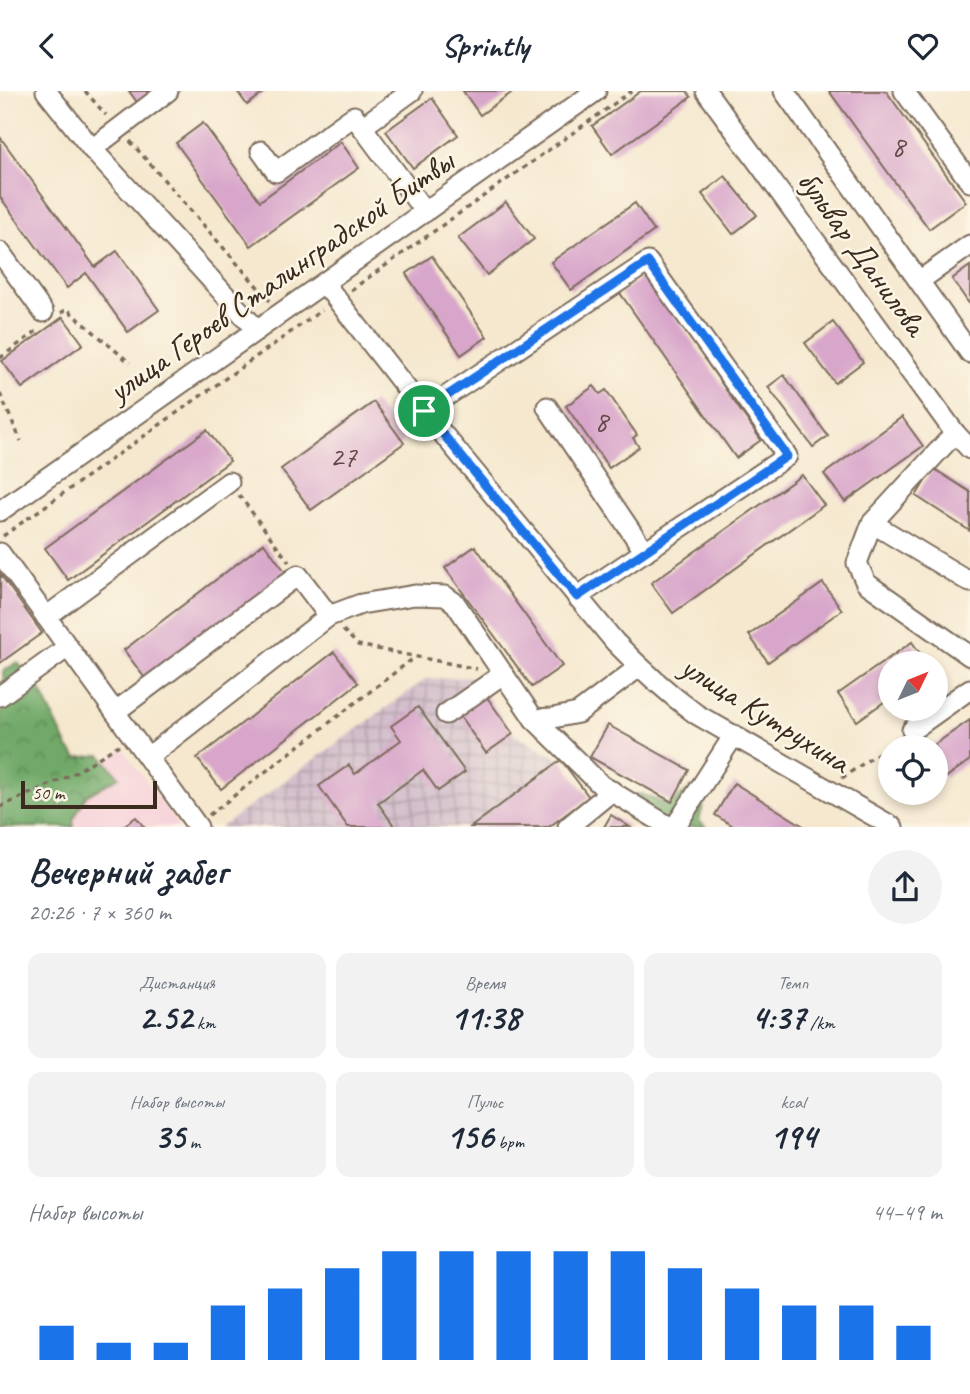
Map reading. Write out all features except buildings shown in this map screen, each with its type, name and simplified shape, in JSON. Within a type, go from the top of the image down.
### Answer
[{"type":"street","points":[[46,91],[92,149],[257,330]]},
{"type":"street","points":[[92,149],[168,91]]},
{"type":"street","points":[[362,127],[412,91]]},
{"type":"street","name":"улица Героев Сталинградской Битвы","points":[[0,511],[596,91]]},
{"type":"street","name":"бульвар Данилова","points":[[706,91],[955,433],[970,449]]},
{"type":"street","name":"бульвар Данилова","points":[[784,91],[970,353]]},
{"type":"street","points":[[904,91],[970,182]]},
{"type":"street","points":[[261,151],[276,173],[354,116],[425,212]]},
{"type":"street","points":[[919,281],[970,245]]},
{"type":"street","points":[[0,252],[48,319]]},
{"type":"street","points":[[424,411],[648,262],[787,456],[577,597]]},
{"type":"street","name":"улица Кутрухина","points":[[324,283],[424,411],[577,597],[639,667],[666,692],[696,713],[893,827]]},
{"type":"street","points":[[547,407],[645,552]]},
{"type":"street","points":[[955,433],[872,523],[857,563],[866,583],[970,656]]},
{"type":"street","points":[[46,617],[229,482]]},
{"type":"street","points":[[872,523],[970,583]]},
{"type":"street","points":[[0,553],[197,826]]},
{"type":"street","points":[[115,712],[298,575],[329,616]]},
{"type":"street","points":[[148,757],[329,616],[361,604],[415,595],[445,596],[455,603],[534,719],[601,785],[673,827],[734,735]]},
{"type":"street","points":[[0,696],[68,647]]},
{"type":"street","points":[[534,719],[578,713],[639,667]]},
{"type":"street","points":[[446,713],[503,674]]},
{"type":"street","points":[[912,730],[970,689]]},
{"type":"street","points":[[568,827],[612,791]]},
{"type":"path","points":[[85,91],[281,313]]},
{"type":"path","points":[[0,538],[632,91]]},
{"type":"path","points":[[1,357],[48,319],[67,309],[130,363]]},
{"type":"path","points":[[0,394],[21,441]]},
{"type":"path","points":[[229,482],[298,575]]},
{"type":"path","points":[[329,616],[358,645],[503,674]]},
{"type":"path","points":[[197,826],[415,657]]},
{"type":"path","points":[[827,789],[912,730]]},
{"type":"path","points":[[0,800],[2,806],[71,775],[132,736]]},
{"type":"shaded area","points":[[473,677],[513,734],[561,760],[589,797],[549,827],[221,827],[426,679]]},
{"type":"shaded area","points":[[123,749],[179,827],[15,827]]},
{"type":"green space","points":[[17,662],[39,687],[68,748],[77,758],[101,755],[119,777],[86,796],[73,820],[74,827],[0,827],[0,714],[6,707],[3,672]]},
{"type":"green space","points":[[692,787],[706,793],[699,821],[706,827],[640,827],[623,813],[620,797],[641,794],[669,805]]},
{"type":"route","points":[[648,262],[787,456],[577,597],[424,411],[648,262]]}]
